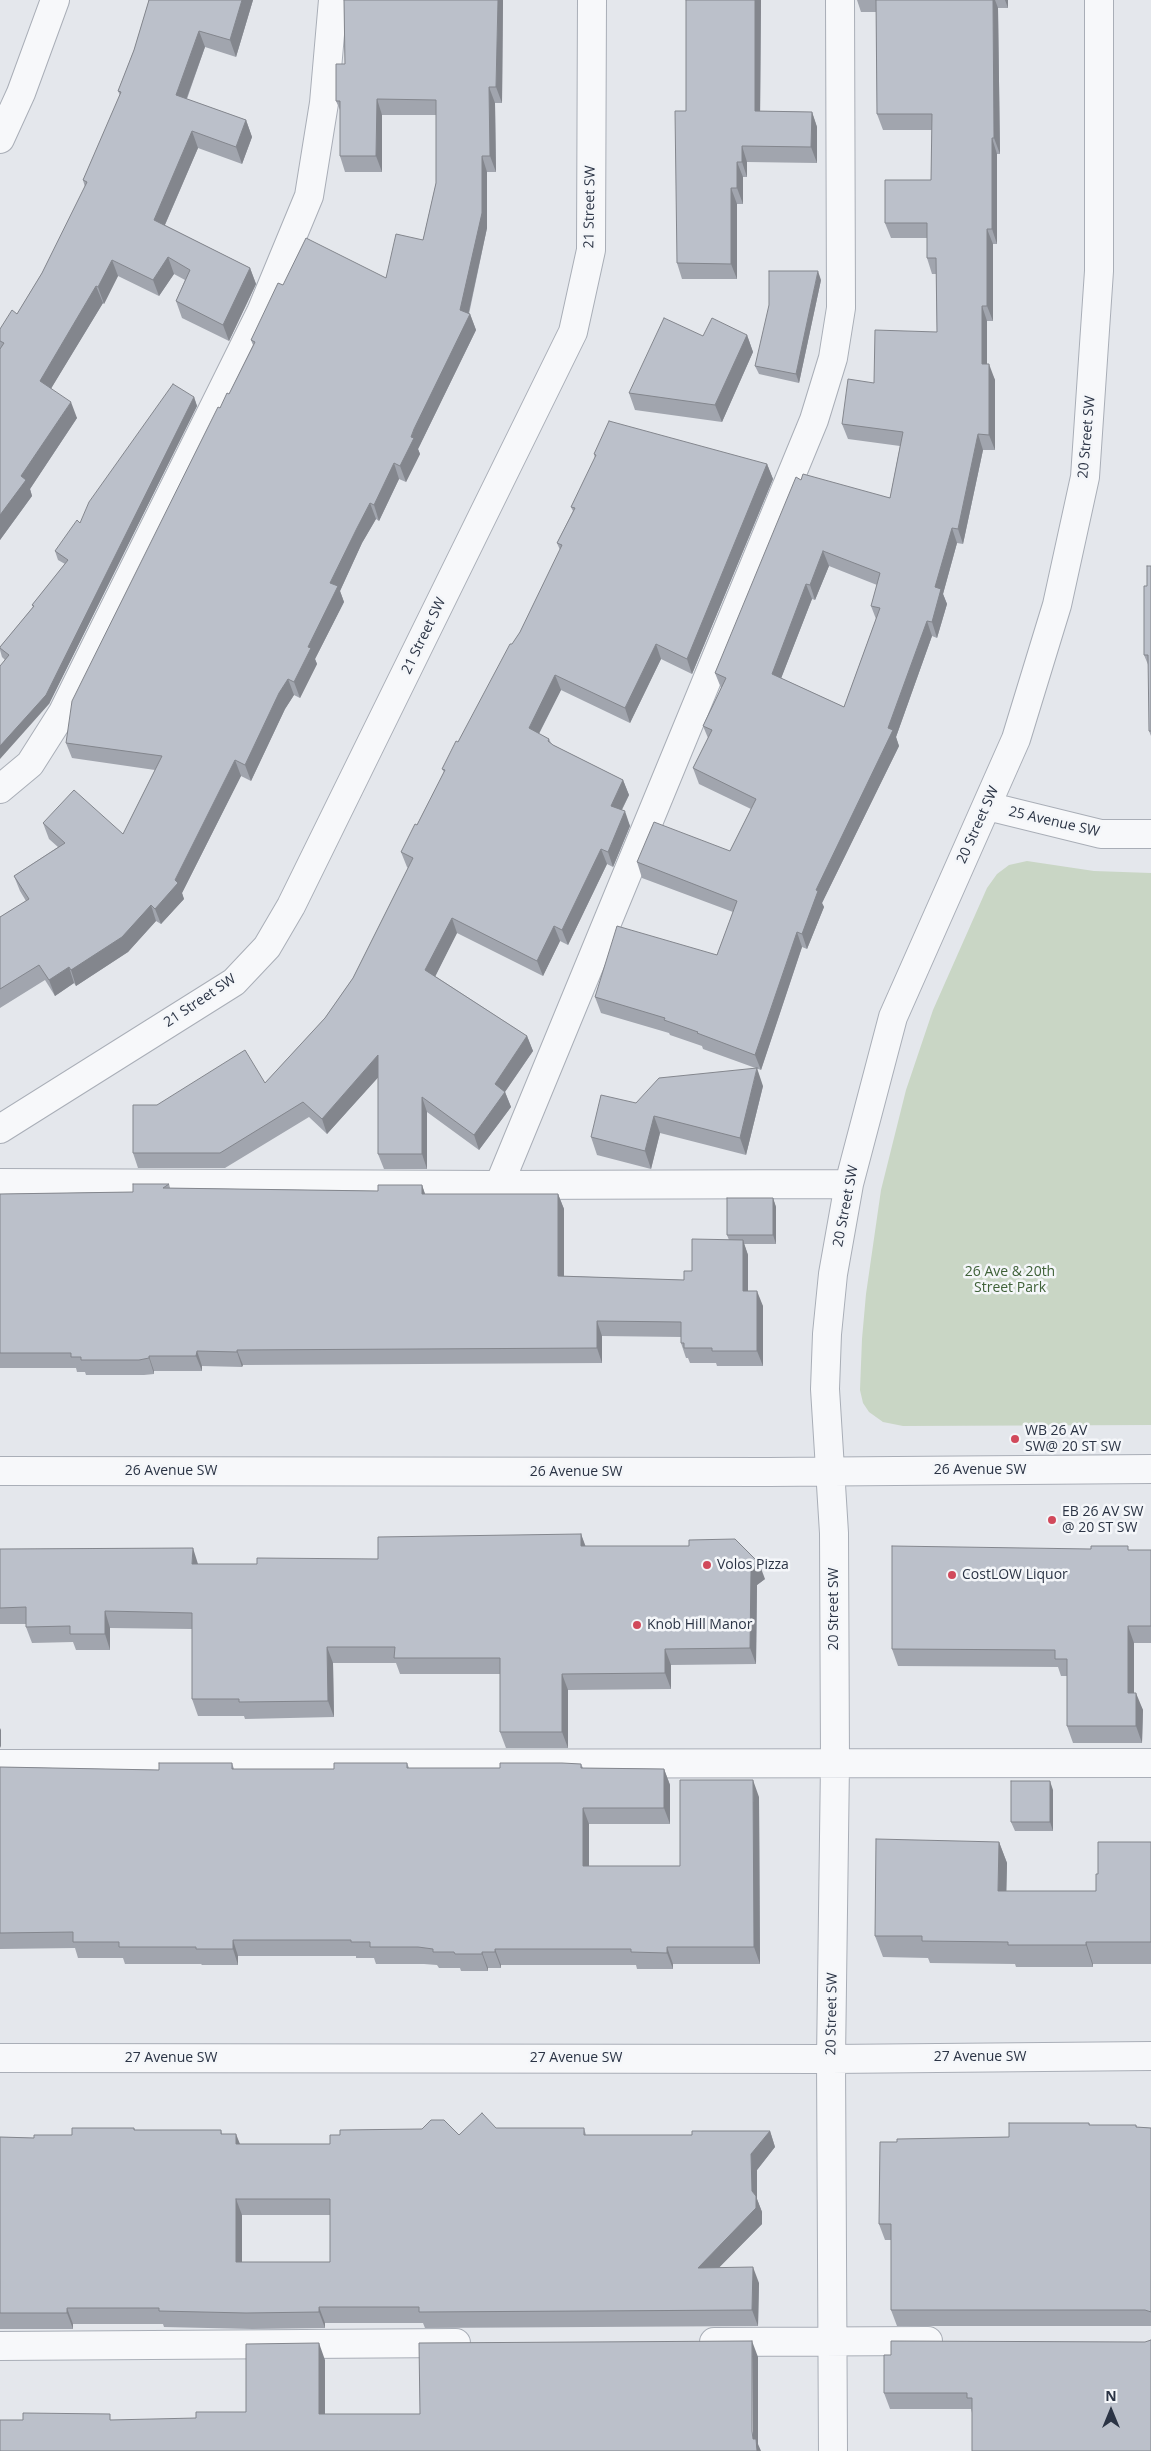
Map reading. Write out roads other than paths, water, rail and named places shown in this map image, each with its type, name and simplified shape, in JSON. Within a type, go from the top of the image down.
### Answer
[{"type":"street","points":[[0,139],[21,93],[55,0]]},
{"type":"street","points":[[0,789],[30,764],[63,712],[261,312],[308,196],[324,103],[334,0]]},
{"type":"street","name":"21 Street SW","points":[[0,1129],[234,982],[266,947],[291,906],[573,332],[591,250],[592,0]]},
{"type":"street","points":[[499,1185],[814,420],[833,358],[840,308],[840,0]]},
{"type":"street","name":"20 Street SW","points":[[833,2451],[831,2059],[834,1533],[825,1389],[827,1334],[833,1274],[848,1184],[892,1017],[938,910],[1016,739],[1056,605],[1085,477],[1099,271],[1099,0]]},
{"type":"street","name":"25 Avenue SW","points":[[987,806],[1100,834],[1151,834]]},
{"type":"street","points":[[0,1183],[848,1184]]},
{"type":"street","name":"26 Avenue SW","points":[[0,1471],[768,1472],[829,1470],[1151,1469]]},
{"type":"street","points":[[0,1764],[1151,1763]]},
{"type":"street","name":"27 Avenue SW","points":[[0,2058],[831,2059],[1151,2056]]},
{"type":"street","points":[[687,2342],[953,2341]]},
{"type":"street","points":[[0,2346],[478,2343]]},
{"type":"place","name":"WB 26 AV SW@ 20 ST SW","points":[[1015,1439]]},
{"type":"place","name":"EB 26 AV SW @ 20 ST SW","points":[[1052,1520]]},
{"type":"place","name":"Volos Pizza","points":[[707,1565]]},
{"type":"place","name":"CostLOW Liquor","points":[[952,1575]]},
{"type":"place","name":"Knob Hill Manor","points":[[637,1625]]},
{"type":"park label","name":"26 Ave & 20th Street Park","points":[[1010,1280]]}]
